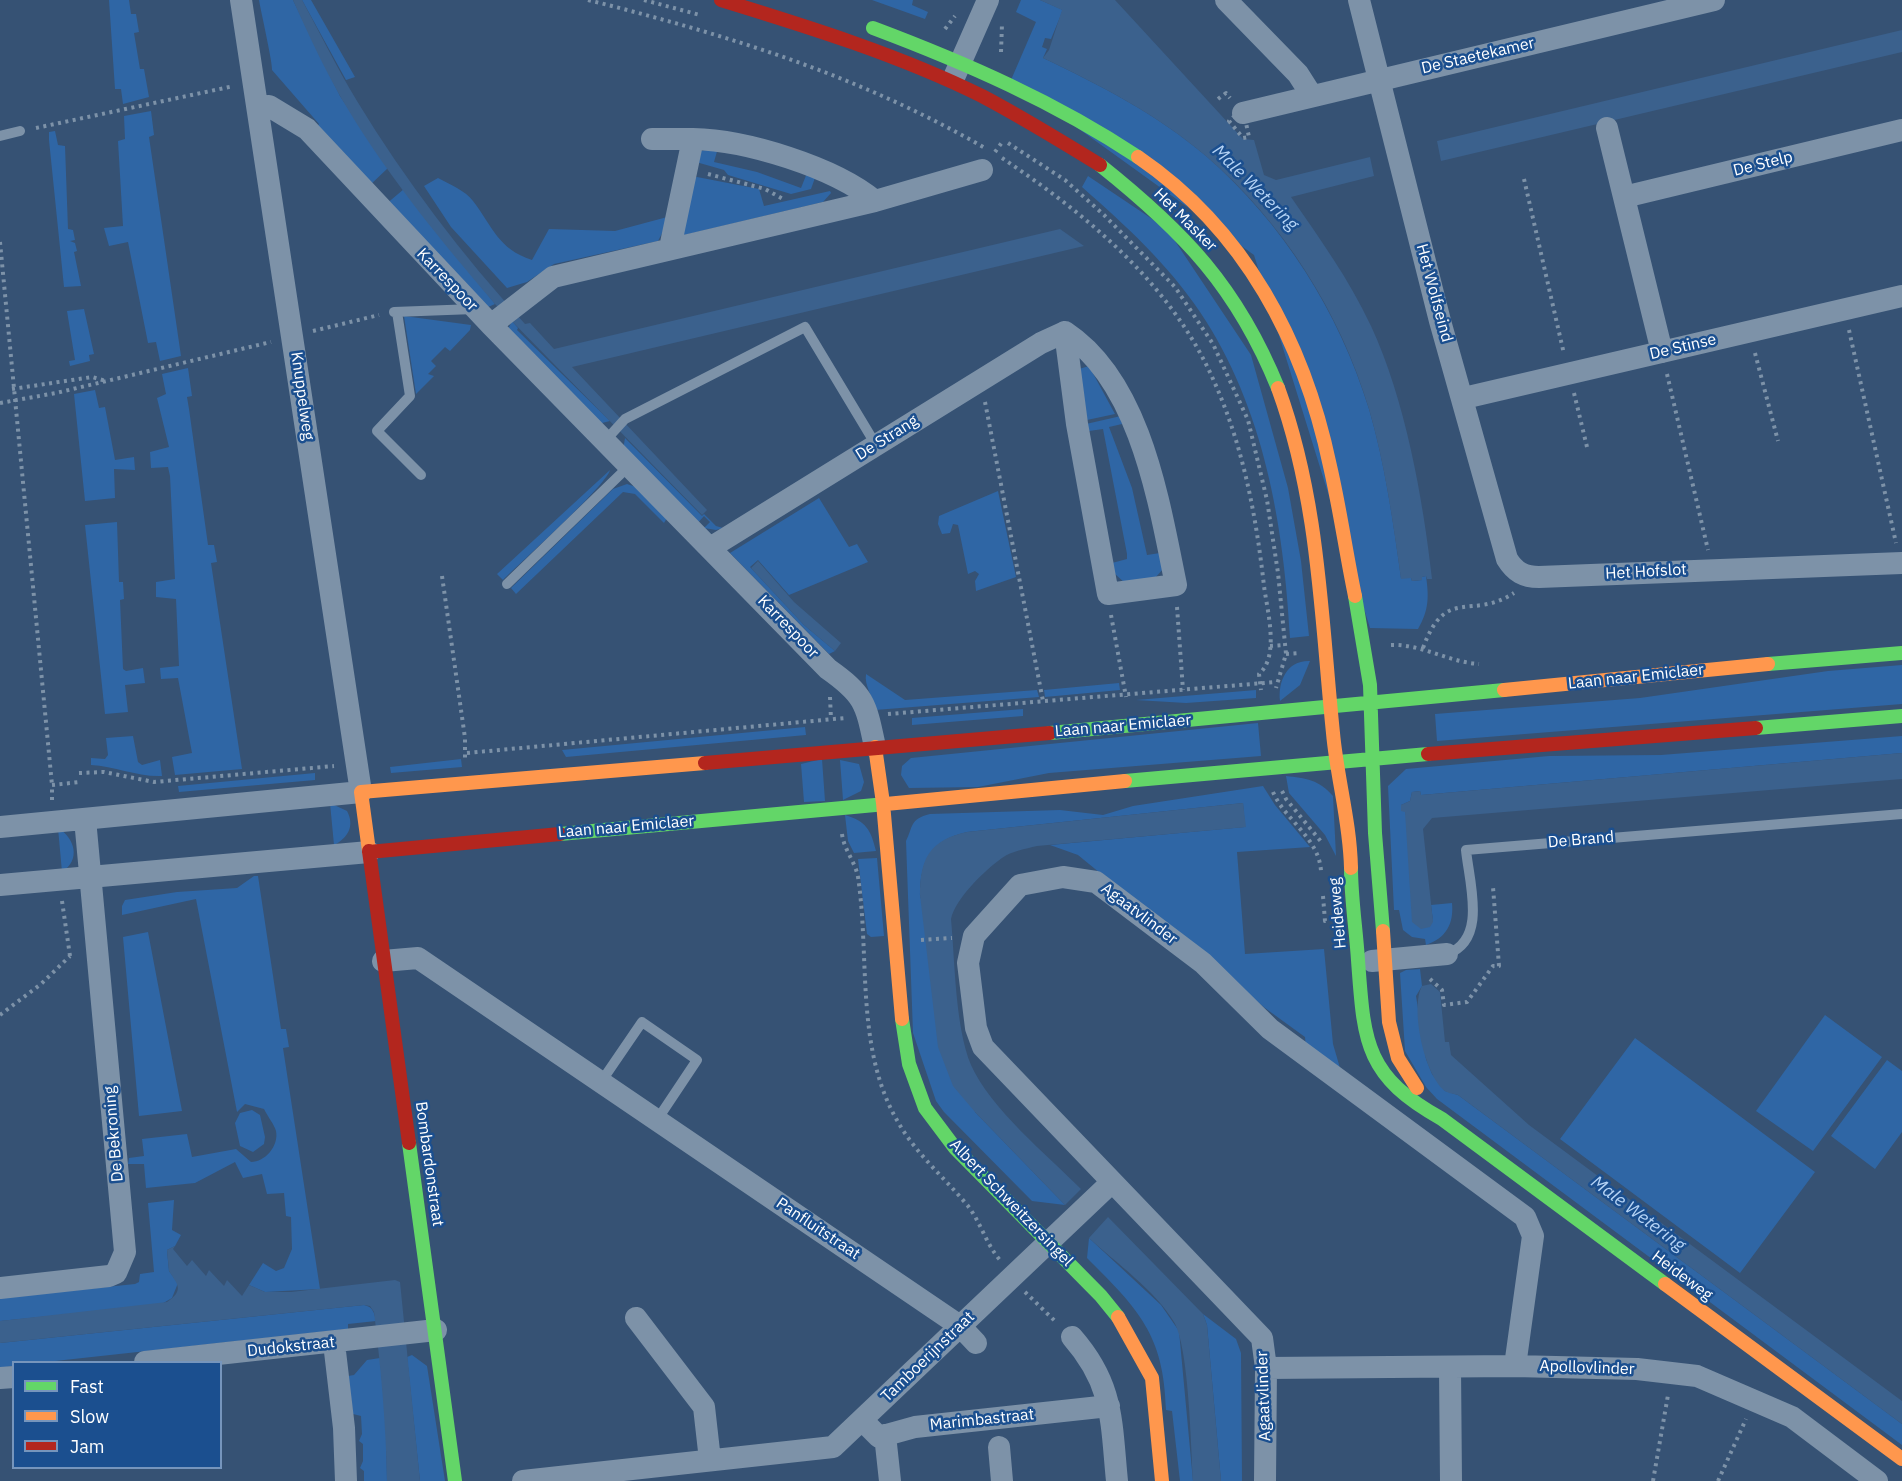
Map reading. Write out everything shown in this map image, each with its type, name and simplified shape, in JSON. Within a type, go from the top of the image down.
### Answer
[{"type":"street","name":"Knuppelweg","points":[[241,0],[361,792]]},
{"type":"street","name":"Het Masker","points":[[721,0],[956,73],[1085,124],[1138,157],[1179,189],[1214,222],[1260,280],[1299,352],[1326,444],[1365,647],[1371,704]]},
{"type":"street","points":[[956,73],[988,0]]},
{"type":"street","points":[[1226,0],[1298,74],[1312,96]]},
{"type":"street","name":"Het Wolfseind","points":[[1359,0],[1440,321],[1464,398],[1507,559],[1513,568],[1526,577]]},
{"type":"street","name":"De Staetekamer","points":[[1243,113],[1714,0]]},
{"type":"street","name":"Het Masker","points":[[859,23],[956,73],[1100,167],[1143,200],[1171,224],[1203,258],[1248,323],[1286,411],[1304,476],[1318,570],[1330,707]]},
{"type":"street","name":"Karrespoor","points":[[258,107],[269,106],[307,129],[475,309],[502,316],[605,441],[828,669],[852,686],[862,699],[869,716],[875,747]]},
{"type":"street","points":[[1607,129],[1662,352]]},
{"type":"street","name":"De Stelp","points":[[1624,197],[1902,130]]},
{"type":"street","points":[[652,139],[722,140],[758,147],[855,184],[874,201]]},
{"type":"street","points":[[670,248],[693,139]]},
{"type":"street","points":[[502,316],[553,276],[874,201],[982,170]]},
{"type":"street","name":"De Stinse","points":[[1464,398],[1902,296]]},
{"type":"street","points":[[1065,332],[1092,354],[1123,399],[1147,461],[1161,512],[1176,585],[1107,594],[1077,424],[1065,332]]},
{"type":"street","name":"De Strang","points":[[710,548],[1047,339],[1065,332]]},
{"type":"street","name":"Het Hofslot","points":[[1526,577],[1901,563]]},
{"type":"street","name":"Laan naar Emiclaer","points":[[0,827],[361,792],[1371,704],[1742,666],[1902,653]]},
{"type":"street","points":[[1371,704],[1373,759]]},
{"type":"street","name":"Heideweg","points":[[1330,707],[1336,761],[1349,825],[1365,1041],[1382,1073],[1413,1104],[1442,1119],[1902,1459]]},
{"type":"street","name":"Laan naar Emiclaer","points":[[0,885],[1336,761],[1902,716]]},
{"type":"street","points":[[875,747],[883,803]]},
{"type":"street","name":"Heideweg","points":[[1373,759],[1374,807],[1389,1022],[1398,1058],[1421,1094],[1442,1119]]},
{"type":"street","points":[[361,792],[369,852]]},
{"type":"street","name":"Albert Schweitzersingel","points":[[883,803],[903,1029],[909,1064],[925,1108],[955,1148],[1101,1296],[1134,1341],[1152,1378],[1162,1481]]},
{"type":"street","points":[[85,819],[90,877]]},
{"type":"street","name":"Bombardonstraat","points":[[369,852],[456,1481]]},
{"type":"street","name":"De Bekroning","points":[[0,1288],[109,1276],[116,1273],[125,1252],[90,877]]},
{"type":"street","name":"Agaatvlinder","points":[[1265,1481],[1266,1368],[1262,1338],[982,1047],[976,1028],[968,963],[974,936],[1020,885],[1063,877],[1096,882],[1203,963],[1270,1029],[1525,1217],[1533,1236],[1515,1366]]},
{"type":"street","name":"De Brand","points":[[1359,963],[1448,954]]},
{"type":"street","name":"Panfluitstraat","points":[[383,961],[418,958],[960,1326],[976,1343]]},
{"type":"street","name":"Tamboerijnstraat","points":[[523,1481],[833,1447],[863,1421],[1112,1182]]},
{"type":"street","points":[[636,1318],[704,1407],[711,1460]]},
{"type":"street","name":"Dudokstraat","points":[[155,1361],[362,1340],[436,1330]]},
{"type":"street","points":[[1072,1337],[1098,1371],[1109,1406],[1117,1481]]},
{"type":"street","points":[[334,1343],[344,1428],[346,1481]]},
{"type":"street","name":"Apollovlinder","points":[[1266,1368],[1515,1366],[1637,1369],[1697,1376],[1792,1417],[1877,1481]]},
{"type":"street","points":[[1450,1367],[1451,1481]]},
{"type":"street","name":"Marimbastraat","points":[[885,1436],[915,1427],[1109,1406]]},
{"type":"street","points":[[863,1421],[879,1437],[885,1436],[890,1481]]},
{"type":"street","points":[[999,1447],[1002,1481]]},
{"type":"lane","points":[[0,136],[20,131]]},
{"type":"lane","points":[[421,475],[377,431],[410,396],[396,312],[475,309]]},
{"type":"lane","points":[[605,441],[625,419],[805,327],[876,445]]},
{"type":"lane","points":[[507,584],[629,466]]},
{"type":"lane","name":"De Brand","points":[[1448,954],[1464,945],[1472,927],[1466,850],[1902,814]]},
{"type":"lane","points":[[601,1082],[642,1022],[697,1060],[657,1120]]},
{"type":"path","points":[[42,127],[236,85]]},
{"type":"path","points":[[1218,99],[1226,93]]},
{"type":"path","points":[[453,755],[869,716],[1276,682],[1286,654],[1278,573],[1267,500],[1250,432],[1213,344],[1175,287],[1104,215],[1065,180],[1004,141]]},
{"type":"path","points":[[687,168],[765,189],[783,199],[793,196]]},
{"type":"path","points":[[1524,179],[1587,447]]},
{"type":"path","points":[[0,242],[13,400],[51,784]]},
{"type":"path","points":[[1844,309],[1901,563]]},
{"type":"path","points":[[303,333],[396,312]]},
{"type":"path","points":[[1750,332],[1778,441]]},
{"type":"path","points":[[0,403],[106,382],[273,341]]},
{"type":"path","points":[[1662,352],[1712,569]]},
{"type":"path","points":[[12,389],[92,376],[106,382]]},
{"type":"path","points":[[984,396],[1043,701]]},
{"type":"path","points":[[442,576],[465,738],[466,783]]},
{"type":"path","points":[[1423,648],[1434,621],[1443,612],[1456,607],[1498,602],[1517,591],[1526,577]]},
{"type":"path","points":[[1176,585],[1183,690]]},
{"type":"path","points":[[1107,594],[1128,706]]},
{"type":"path","points":[[1270,646],[1284,645]]},
{"type":"path","points":[[79,773],[104,772],[154,782],[356,764]]},
{"type":"path","points":[[1279,767],[1280,785],[1286,799],[1322,842],[1326,854]]},
{"type":"path","points":[[0,1015],[41,984],[96,927]]},
{"type":"path","points":[[916,940],[957,937]]},
{"type":"path","points":[[1653,1481],[1672,1373]]},
{"type":"path","points":[[1718,1481],[1756,1400]]},
{"type":"shaded area","points":[[109,0],[129,0],[131,14],[136,14],[139,32],[134,33],[140,69],[144,69],[149,97],[123,104],[121,89],[115,89]]},
{"type":"shaded area","points":[[259,0],[293,0],[340,96],[388,168],[369,186],[317,127],[319,124],[272,70]]},
{"type":"shaded area","points":[[302,0],[311,0],[355,77],[346,80]]},
{"type":"shaded area","points":[[872,0],[913,0],[912,5],[928,12],[925,19]]},
{"type":"shaded area","points":[[1021,0],[1040,0],[1063,10],[1051,39],[1045,38],[1042,47],[1047,49],[1043,58],[1128,102],[1188,141],[1234,182],[1260,210],[1305,271],[1342,338],[1369,409],[1392,514],[1401,578],[1411,578],[1412,581],[1422,580],[1422,577],[1426,576],[1427,603],[1418,629],[1370,628],[1254,255],[1011,80],[1036,22],[1016,12]]},
{"type":"shaded area","points":[[151,111],[154,135],[149,137],[181,356],[160,361],[156,342],[148,343],[128,242],[109,246],[104,228],[123,226],[118,141],[125,139],[124,116]]},
{"type":"shaded area","points":[[55,131],[58,145],[65,146],[68,229],[73,230],[75,240],[70,241],[75,243],[77,251],[74,252],[81,286],[64,287],[49,140],[49,132]]},
{"type":"shaded area","points":[[718,148],[714,162],[757,172],[801,188],[807,173],[816,175],[811,189],[791,194],[728,175],[724,170],[696,162],[701,151]]},
{"type":"shaded area","points":[[1088,176],[1167,229],[1251,355],[1288,488],[1301,561],[1309,636],[1290,638],[1282,553],[1267,469],[1240,387],[1222,349],[1188,294],[1160,261],[1082,187]]},
{"type":"shaded area","points":[[697,177],[759,189],[764,206],[830,191],[831,193],[823,202],[680,236],[692,179]]},
{"type":"shaded area","points":[[438,178],[466,194],[497,236],[511,250],[532,260],[549,229],[615,231],[671,216],[658,241],[554,264],[527,282],[507,288],[451,227],[424,186]]},
{"type":"shaded area","points":[[404,189],[495,304],[486,308],[385,205]]},
{"type":"shaded area","points":[[84,309],[94,354],[89,355],[90,361],[70,366],[69,361],[75,360],[67,311]]},
{"type":"shaded area","points":[[404,316],[471,325],[470,330],[450,351],[445,347],[431,361],[436,366],[428,374],[434,376],[416,394]]},
{"type":"shaded area","points":[[512,321],[518,328],[517,330],[610,421],[598,424],[508,329]]},
{"type":"shaded area","points":[[1089,366],[1115,414],[1087,420],[1079,369]]},
{"type":"shaded area","points":[[188,368],[192,396],[187,397],[208,545],[214,545],[217,562],[211,563],[242,769],[175,775],[172,757],[192,753],[178,678],[161,679],[160,668],[179,666],[176,599],[156,597],[156,582],[175,579],[170,476],[168,467],[151,468],[150,452],[169,447],[157,398],[166,394],[162,374]]},
{"type":"shaded area","points":[[95,390],[99,408],[105,407],[115,460],[134,457],[135,470],[114,469],[115,498],[85,501],[74,394]]},
{"type":"shaded area","points":[[1121,416],[1122,424],[1109,427],[1132,488],[1147,555],[1160,553],[1163,569],[1155,578],[1126,584],[1114,573],[1112,563],[1127,559],[1127,554],[1103,429],[1089,431],[1086,424]]},
{"type":"shaded area","points":[[625,438],[702,516],[704,514],[716,526],[723,528],[716,530],[704,528],[710,522],[704,516],[697,524],[623,450]]},
{"type":"shaded area","points":[[610,470],[594,492],[503,580],[497,574]]},
{"type":"shaded area","points":[[627,484],[636,487],[667,518],[664,523],[635,494],[623,492],[516,594],[511,588],[613,489]]},
{"type":"shaded area","points":[[998,491],[1016,577],[976,591],[975,581],[979,574],[975,571],[968,574],[958,525],[953,524],[950,533],[942,534],[938,524],[939,516]]},
{"type":"shaded area","points":[[819,498],[849,547],[857,544],[868,562],[789,595],[758,560],[750,567],[804,625],[835,651],[829,654],[730,553]]},
{"type":"shaded area","points":[[117,522],[119,582],[123,582],[124,599],[120,600],[123,669],[126,671],[143,668],[145,683],[125,685],[128,712],[105,714],[85,525]]},
{"type":"shaded area","points":[[1310,661],[1300,685],[1280,701],[1281,686],[1286,673],[1295,664]]},
{"type":"shaded area","points":[[1902,665],[1902,704],[1437,741],[1435,714],[1640,698],[1828,671]]},
{"type":"shaded area","points":[[866,674],[905,700],[1037,690],[1039,697],[875,710],[866,682]]},
{"type":"shaded area","points":[[1119,683],[1120,690],[1045,697],[1044,690]]},
{"type":"shaded area","points":[[1256,690],[1256,698],[1186,703],[1136,700]]},
{"type":"shaded area","points":[[1023,709],[1023,716],[912,725],[912,718]]},
{"type":"shaded area","points":[[1258,723],[1261,756],[1049,773],[978,787],[909,788],[901,775],[902,766],[911,758]]},
{"type":"shaded area","points":[[805,727],[806,735],[566,757],[562,750]]},
{"type":"shaded area","points":[[133,736],[138,762],[142,765],[160,760],[162,776],[91,765],[91,758],[105,759],[108,755],[106,738]]},
{"type":"shaded area","points":[[1902,736],[1902,753],[1421,795],[1420,791],[1412,792],[1410,801],[1401,805],[1401,811],[1405,811],[1433,921],[1431,905],[1452,903],[1452,917],[1444,934],[1426,945],[1425,939],[1412,937],[1403,930],[1399,910],[1394,910],[1388,786],[1406,769],[1549,756],[1661,755]]},
{"type":"shaded area","points":[[461,759],[462,767],[391,773],[390,767]]},
{"type":"shaded area","points":[[822,759],[825,801],[804,802],[801,764]]},
{"type":"shaded area","points":[[840,760],[859,764],[864,782],[861,791],[843,800]]},
{"type":"shaded area","points":[[315,773],[315,780],[179,792],[178,786]]},
{"type":"shaded area","points":[[1286,776],[1312,781],[1323,786],[1333,796],[1336,856],[1325,835],[1289,793]]},
{"type":"shaded area","points":[[1263,786],[1275,805],[1310,847],[1237,852],[1245,954],[1324,949],[1333,1044],[1340,1068],[1306,1048],[1305,1037],[1265,1008],[1078,855],[1050,845],[1245,827],[1243,803],[967,832],[945,840],[930,853],[922,872],[920,895],[975,1112],[1065,1205],[1032,1201],[944,1112],[936,1101],[913,1033],[906,841],[913,824],[918,818],[930,814],[1060,810],[1103,815],[1133,806]]},
{"type":"shaded area","points":[[330,803],[347,811],[350,822],[349,831],[334,845]]},
{"type":"shaded area","points":[[845,815],[858,820],[867,827],[876,851],[854,853],[848,841]]},
{"type":"shaded area","points":[[58,828],[72,843],[74,855],[68,867],[62,872]]},
{"type":"shaded area","points":[[877,858],[884,936],[871,937],[867,934],[858,859]]},
{"type":"shaded area","points":[[254,876],[258,876],[281,1029],[286,1029],[289,1047],[283,1048],[320,1289],[265,1292],[249,1285],[263,1263],[276,1271],[284,1268],[292,1249],[291,1217],[286,1216],[284,1193],[267,1194],[262,1174],[243,1178],[235,1162],[195,1183],[146,1188],[144,1164],[128,1164],[129,1158],[144,1156],[142,1139],[187,1134],[192,1157],[236,1149],[251,1162],[266,1156],[273,1147],[276,1131],[264,1109],[245,1104],[237,1112],[196,899],[122,915],[125,900],[177,892],[237,888]]},
{"type":"shaded area","points":[[148,932],[182,1111],[139,1116],[123,937]]},
{"type":"shaded area","points":[[1420,969],[1422,986],[1416,996],[1426,1059],[1432,1074],[1445,1091],[1458,1095],[1902,1424],[1902,1445],[1437,1099],[1426,1087],[1405,1051],[1400,973]]},
{"type":"shaded area","points":[[1825,1015],[1882,1057],[1813,1151],[1756,1111]]},
{"type":"shaded area","points":[[1635,1038],[1815,1172],[1740,1273],[1560,1139]]},
{"type":"shaded area","points":[[1887,1060],[1902,1071],[1902,1132],[1875,1169],[1831,1136]]},
{"type":"shaded area","points":[[252,1110],[260,1115],[265,1137],[264,1144],[253,1152],[240,1146],[235,1123],[240,1113]]},
{"type":"shaded area","points":[[174,1200],[172,1230],[181,1235],[175,1246],[167,1250],[169,1271],[178,1283],[172,1298],[160,1305],[0,1321],[0,1298],[135,1284],[139,1282],[140,1274],[154,1272],[148,1203]]},
{"type":"shaded area","points":[[1089,1238],[1161,1305],[1179,1331],[1193,1481],[1180,1481],[1172,1411],[1166,1410],[1160,1361],[1154,1342],[1134,1308],[1087,1258]]},
{"type":"shaded area","points":[[364,1305],[373,1310],[376,1321],[348,1324],[348,1329],[55,1361],[12,1361],[12,1366],[0,1368],[0,1343]]},
{"type":"shaded area","points":[[1203,1314],[1236,1339],[1241,1353],[1242,1481],[1221,1481],[1207,1325]]},
{"type":"shaded area","points":[[412,1355],[427,1366],[445,1481],[420,1481],[407,1357]]},
{"type":"shaded area","points":[[380,1358],[386,1423],[387,1481],[364,1481],[364,1471],[360,1468],[363,1461],[363,1444],[359,1441],[362,1434],[361,1416],[353,1414],[348,1376],[354,1375],[367,1360]]},
{"type":"water","points":[[293,0],[302,0],[357,101],[435,216],[525,324],[530,323],[554,349],[1060,229],[1084,246],[572,367],[707,510],[702,515],[495,304],[437,234],[382,161],[349,111],[326,70]]},
{"type":"water","name":"Male Wetering","points":[[1040,0],[1115,0],[1243,139],[1254,140],[1264,175],[1276,180],[1370,157],[1374,176],[1291,197],[1353,292],[1383,355],[1394,385],[1411,450],[1432,579],[1427,579],[1426,576],[1422,577],[1422,580],[1401,579],[1384,472],[1369,409],[1342,338],[1306,271],[1260,210],[1234,182],[1188,141],[1128,102],[1043,58],[1049,50],[1062,10]]},
{"type":"water","points":[[1902,30],[1902,52],[1441,161],[1437,141]]},
{"type":"water","points":[[758,561],[794,602],[841,643],[835,651],[804,625],[751,568]]},
{"type":"water","points":[[1902,753],[1902,779],[1432,818],[1423,829],[1433,922],[1430,927],[1421,929],[1412,922],[1405,812],[1401,811],[1401,805],[1410,801],[1412,792],[1420,791],[1421,795]]},
{"type":"water","points":[[1243,803],[1246,827],[1037,846],[1014,852],[1002,858],[979,877],[964,894],[954,911],[951,919],[959,1013],[971,1065],[991,1098],[1005,1114],[1081,1189],[1065,1205],[953,1086],[938,1047],[920,895],[925,861],[936,846],[944,840],[967,832]]},
{"type":"water","name":"Male Wetering","points":[[1431,984],[1440,992],[1445,1042],[1449,1042],[1451,1055],[1529,1125],[1902,1401],[1902,1424],[1458,1095],[1445,1091],[1437,1083],[1431,1071],[1418,1024],[1419,996],[1422,986]]},
{"type":"water","points":[[1108,1217],[1203,1314],[1207,1325],[1221,1481],[1193,1481],[1186,1374],[1179,1335],[1174,1322],[1157,1299],[1089,1238]]},
{"type":"water","points":[[175,1246],[173,1249],[187,1266],[192,1260],[206,1276],[209,1270],[224,1286],[227,1280],[242,1296],[249,1285],[265,1292],[291,1292],[395,1280],[400,1282],[420,1481],[387,1481],[381,1375],[374,1312],[370,1306],[0,1343],[0,1321],[167,1302],[178,1290],[177,1283],[169,1271],[167,1250]]},
{"type":"traffic: fast","points":[[873,28],[942,55],[1042,101],[1138,157]]},
{"type":"traffic: fast","points":[[1100,165],[1157,214],[1205,264],[1245,320],[1278,388]]},
{"type":"traffic: fast","points":[[1355,596],[1370,685],[1375,833],[1383,931]]},
{"type":"traffic: fast","points":[[1768,664],[1902,653]]},
{"type":"traffic: fast","points":[[1050,733],[1504,690]]},
{"type":"traffic: fast","points":[[1756,728],[1902,716]]},
{"type":"traffic: fast","points":[[1125,781],[1428,754]]},
{"type":"traffic: fast","points":[[560,834],[886,804]]},
{"type":"traffic: fast","points":[[1351,868],[1363,1013],[1373,1054],[1383,1071],[1416,1103],[1442,1119],[1665,1284]]},
{"type":"traffic: fast","points":[[902,1019],[909,1064],[925,1108],[955,1148],[1101,1296],[1118,1317]]},
{"type":"traffic: fast","points":[[409,1143],[455,1481]]},
{"type":"traffic: slow","points":[[1138,157],[1176,186],[1239,254],[1264,292],[1286,333],[1319,420],[1334,482],[1355,596]]},
{"type":"traffic: slow","points":[[1278,388],[1292,430],[1310,516],[1321,602],[1335,750],[1351,868]]},
{"type":"traffic: slow","points":[[1504,690],[1768,664]]},
{"type":"traffic: slow","points":[[875,747],[883,803],[902,1019]]},
{"type":"traffic: slow","points":[[369,851],[361,792],[705,763]]},
{"type":"traffic: slow","points":[[886,804],[1125,781]]},
{"type":"traffic: slow","points":[[1383,931],[1389,1022],[1398,1058],[1417,1088]]},
{"type":"traffic: slow","points":[[1665,1284],[1902,1459]]},
{"type":"traffic: slow","points":[[1118,1317],[1152,1378],[1162,1481]]},
{"type":"traffic: jam","points":[[721,0],[853,43],[951,81],[1012,112],[1100,165]]},
{"type":"traffic: jam","points":[[1428,754],[1756,728]]},
{"type":"traffic: jam","points":[[705,763],[1050,733]]},
{"type":"traffic: jam","points":[[369,852],[560,834]]},
{"type":"traffic: jam","points":[[369,851],[409,1143]]}]
